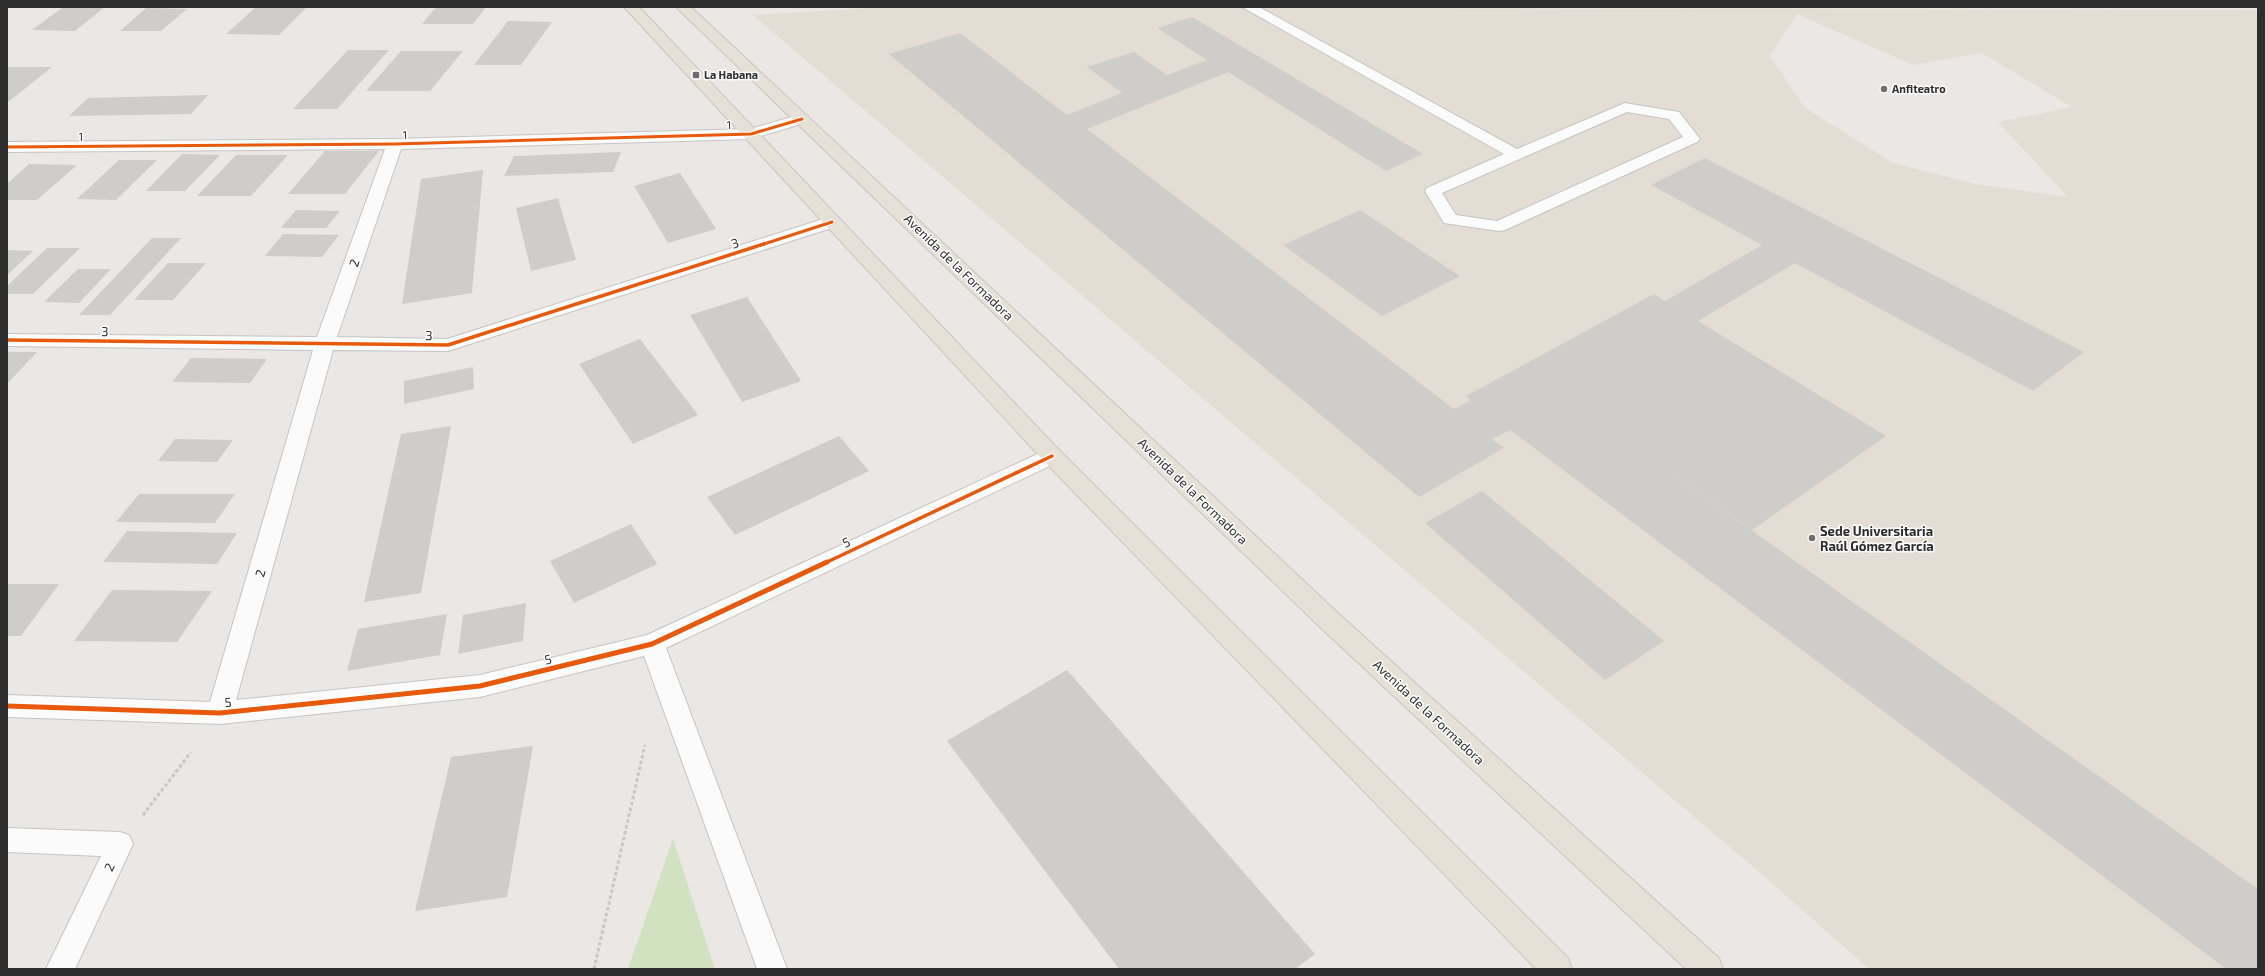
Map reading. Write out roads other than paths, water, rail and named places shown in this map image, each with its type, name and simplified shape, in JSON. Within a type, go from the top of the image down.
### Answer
[{"type":"main road","points":[[631,7],[1052,456],[1557,969]]},
{"type":"main road","name":"Avenida de la Formadora","points":[[683,7],[1330,620],[1708,969]]},
{"type":"street","name":"1","points":[[7,146],[395,144],[751,134],[802,119]]},
{"type":"street","name":"2","points":[[220,713],[325,344],[395,144]]},
{"type":"street","name":"3","points":[[7,340],[448,345],[832,222]]},
{"type":"street","name":"5","points":[[7,706],[220,713],[480,686],[652,644],[1052,456]]},
{"type":"street","points":[[652,644],[772,969]]},
{"type":"lane","points":[[1249,7],[1515,154]]},
{"type":"lane","points":[[1625,107],[1674,115],[1692,139],[1499,226],[1450,219],[1434,191],[1515,154],[1625,107]]},
{"type":"lane","name":"2","points":[[7,840],[120,844],[60,969]]},
{"type":"place","name":"La Habana","points":[[696,75]]},
{"type":"place","name":"Anfiteatro","points":[[1884,89]]},
{"type":"place","name":"Sede Universitaria Raúl Gómez García","points":[[1812,538]]}]
